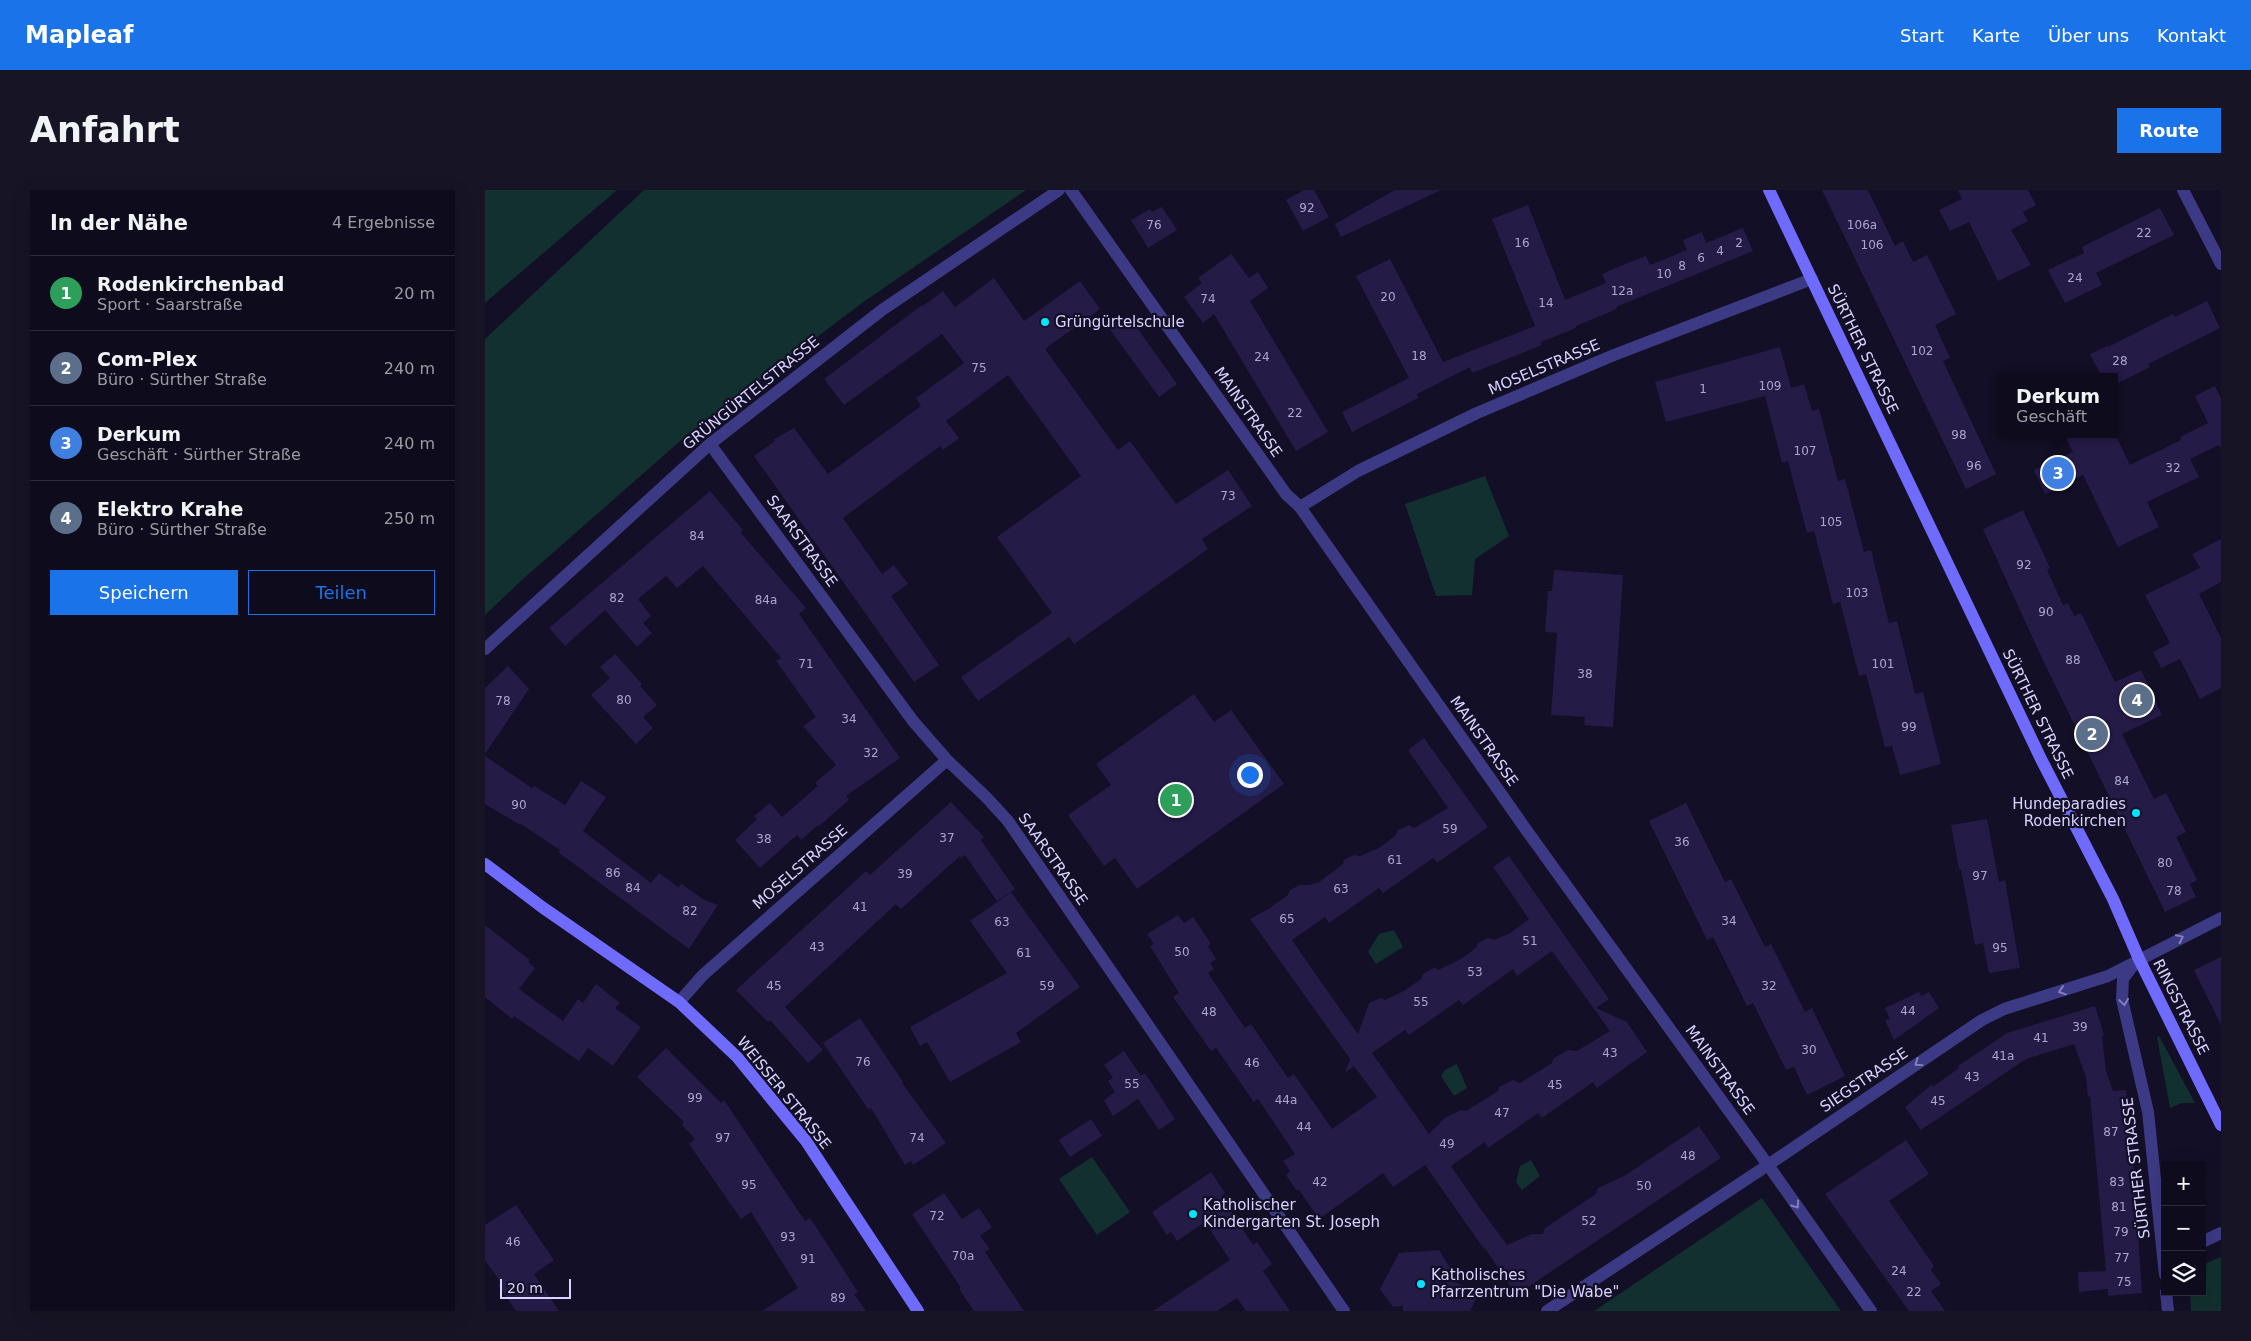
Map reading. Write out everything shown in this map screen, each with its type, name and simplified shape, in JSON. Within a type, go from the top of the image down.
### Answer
[{"type":"street","name":"GRÜNGÜRTELSTRASSE","points":[[485,649],[711,444],[882,310],[1059,190]]},
{"type":"street","name":"MAINSTRASSE","points":[[1071,190],[1286,494],[1300,507],[1527,831],[1769,1165],[1871,1311]]},
{"type":"street","name":"SÜRTHER STRASSE","points":[[1769,190],[2041,759],[2113,900],[2139,959],[2123,979],[2122,999],[2148,1112],[2163,1251]]},
{"type":"street","points":[[2183,190],[2221,264]]},
{"type":"street","name":"MOSELSTRASSE","points":[[1300,507],[1358,470],[1477,413],[1614,355],[1812,279]]},
{"type":"street","name":"SAARSTRASSE","points":[[711,444],[913,721],[947,760],[986,796],[1008,821],[1344,1311]]},
{"type":"street","name":"MOSELSTRASSE","points":[[679,1002],[703,975],[947,760]]},
{"type":"street","name":"WEISSER STRASSE","points":[[485,864],[542,908],[679,1002],[737,1056],[806,1141],[919,1311]]},
{"type":"street","name":"SIEGSTRASSE","points":[[1547,1311],[1769,1165],[1982,1020],[2004,1009],[2108,976],[2221,918]]},
{"type":"street","name":"RINGSTRASSE","points":[[2139,959],[2221,1125]]},
{"type":"street","points":[[2206,1240],[2221,1233]]},
{"type":"street","points":[[2166,1296],[2168,1311]]},
{"type":"green space","points":[[485,190],[617,190],[485,303]]},
{"type":"green space","points":[[644,190],[1026,190],[862,303],[686,436],[523,579],[485,615],[485,339]]},
{"type":"green space","points":[[1485,476],[1509,536],[1475,559],[1472,595],[1436,596],[1405,504]]},
{"type":"green space","points":[[1394,930],[1403,947],[1376,964],[1368,952],[1379,934]]},
{"type":"green space","points":[[2159,1036],[2195,1103],[2182,1103],[2170,1108],[2157,1037]]},
{"type":"green space","points":[[1457,1064],[1467,1088],[1454,1096],[1441,1076],[1445,1070]]},
{"type":"green space","points":[[1092,1157],[1130,1212],[1097,1235],[1059,1179]]},
{"type":"green space","points":[[1531,1160],[1540,1176],[1522,1190],[1516,1182],[1520,1166]]},
{"type":"green space","points":[[1762,1198],[1841,1311],[1594,1311]]},
{"type":"green space","points":[[2221,1257],[2221,1311],[2191,1311],[2190,1296],[2206,1296],[2206,1263]]},
{"type":"building","points":[[1304,190],[1314,190],[1329,217],[1303,231],[1286,200]]},
{"type":"building","points":[[1395,190],[1441,190],[1341,237],[1335,224]]},
{"type":"building","points":[[1822,190],[1868,190],[1895,246],[1903,241],[1913,262],[1927,255],[1956,314],[1935,325],[1950,358],[1943,361],[1996,474],[1966,489]]},
{"type":"building","points":[[1958,190],[2028,190],[2036,205],[2023,212],[2028,221],[2011,230],[2031,265],[1998,281],[1969,222],[1950,231],[1939,210],[1962,199]]},
{"type":"building","points":[[1528,205],[1565,300],[1606,283],[1602,274],[1625,264],[1646,256],[1650,265],[1687,250],[1683,240],[1702,232],[1706,243],[1743,228],[1753,251],[1616,307],[1617,309],[1541,342],[1542,345],[1472,373],[1470,367],[1417,394],[1418,398],[1352,432],[1342,412],[1409,378],[1356,276],[1390,259],[1443,362],[1535,326],[1492,219]]},
{"type":"building","points":[[1162,207],[1177,230],[1148,248],[1131,220],[1150,209],[1152,212]]},
{"type":"building","points":[[2160,208],[2174,235],[2096,273],[2102,285],[2065,303],[2048,270],[2084,253],[2082,247]]},
{"type":"building","points":[[1231,254],[1249,278],[1258,272],[1268,288],[1250,301],[1328,432],[1296,451],[1214,314],[1203,323],[1184,297],[1202,283],[1198,278]]},
{"type":"building","points":[[994,278],[1024,321],[1080,281],[1100,309],[1045,349],[1118,450],[1130,441],[1176,504],[1228,470],[1252,506],[1202,539],[1208,549],[1074,644],[1069,637],[978,701],[961,677],[1052,613],[997,537],[1081,476],[1008,375],[946,421],[959,438],[943,450],[940,446],[843,518],[882,574],[894,565],[908,584],[891,596],[939,665],[914,682],[754,456],[775,441],[774,439],[794,428],[828,474],[921,406],[916,398],[964,363],[942,334],[844,405],[824,379],[943,291],[955,307]]},
{"type":"building","points":[[2207,301],[2220,328],[2148,364],[2150,367],[2118,383],[2118,373],[2100,373],[2090,354],[2108,347],[2173,314],[2175,317]]},
{"type":"building","points":[[1128,315],[1177,384],[1159,397],[1109,328]]},
{"type":"building","points":[[1780,347],[1791,388],[1804,384],[1812,411],[1819,409],[1838,481],[1845,479],[1864,552],[1871,550],[1889,623],[1897,621],[1915,694],[1923,692],[1941,764],[1900,775],[1892,746],[1885,747],[1866,674],[1859,676],[1840,602],[1833,604],[1814,531],[1807,533],[1788,461],[1782,463],[1765,396],[1666,422],[1655,382]]},
{"type":"building","points":[[2215,386],[2221,399],[2221,449],[2219,445],[2190,459],[2199,477],[2147,502],[2159,527],[2118,547],[2083,475],[2045,494],[2034,470],[2073,452],[2066,438],[2117,438],[2130,465],[2181,440],[2180,437],[2208,423],[2195,396]]},
{"type":"building","points":[[710,491],[743,530],[741,533],[806,608],[799,614],[900,758],[846,796],[849,800],[819,826],[801,840],[797,835],[760,868],[735,840],[757,819],[754,816],[770,803],[782,817],[818,786],[815,783],[836,765],[803,726],[816,717],[776,661],[781,658],[703,566],[677,588],[666,576],[638,599],[651,616],[643,623],[652,633],[637,647],[605,610],[565,646],[549,628]]},
{"type":"building","points":[[2023,510],[2050,568],[2047,570],[2063,605],[2068,603],[2074,616],[2081,613],[2115,682],[2141,670],[2162,715],[2122,734],[2154,799],[2166,793],[2186,832],[2176,837],[2197,880],[2190,884],[2196,897],[2165,912],[2041,656],[1983,529]]},
{"type":"building","points":[[2221,539],[2221,582],[2199,594],[2221,638],[2221,688],[2200,699],[2180,659],[2161,668],[2153,652],[2170,643],[2145,595],[2200,568],[2192,554]]},
{"type":"building","points":[[1554,570],[1623,575],[1613,727],[1584,725],[1585,717],[1551,715],[1557,633],[1545,632],[1548,591],[1552,591]]},
{"type":"building","points":[[615,654],[642,684],[640,686],[657,705],[643,717],[653,728],[636,744],[591,695],[610,678],[600,667]]},
{"type":"building","points":[[508,666],[529,689],[485,754],[485,688]]},
{"type":"building","points":[[1194,694],[1214,722],[1231,710],[1284,784],[1137,889],[1115,858],[1104,866],[1068,815],[1111,785],[1096,764]]},
{"type":"building","points":[[1424,738],[1488,827],[1437,863],[1433,858],[1383,893],[1379,888],[1329,923],[1325,917],[1292,940],[1358,1034],[1369,1003],[1381,998],[1385,1000],[1404,991],[1421,979],[1423,974],[1435,967],[1438,970],[1461,959],[1476,948],[1478,943],[1488,938],[1494,940],[1510,933],[1529,919],[1493,867],[1509,856],[1609,999],[1596,1008],[1627,1022],[1647,1052],[1597,1088],[1593,1082],[1542,1118],[1538,1113],[1488,1148],[1485,1142],[1451,1166],[1507,1245],[1532,1234],[1543,1234],[1545,1228],[1596,1194],[1598,1188],[1624,1176],[1699,1126],[1721,1158],[1516,1295],[1485,1248],[1425,1165],[1393,1187],[1383,1173],[1319,1219],[1286,1175],[1290,1171],[1283,1161],[1295,1154],[1258,1099],[1254,1102],[1216,1048],[1211,1051],[1173,997],[1179,993],[1150,946],[1154,944],[1147,934],[1178,915],[1184,923],[1193,917],[1211,944],[1208,946],[1216,959],[1210,963],[1214,969],[1208,973],[1245,1028],[1251,1024],[1288,1078],[1294,1074],[1332,1129],[1377,1097],[1354,1066],[1345,1073],[1350,1059],[1250,919],[1288,895],[1290,890],[1300,885],[1319,882],[1343,864],[1344,860],[1379,848],[1395,836],[1398,830],[1409,825],[1414,828],[1448,808],[1408,750]],"holes":[[[1552,951],[1610,1031],[1577,1051],[1568,1050],[1554,1058],[1552,1063],[1520,1083],[1513,1080],[1499,1087],[1498,1091],[1466,1111],[1461,1110],[1446,1117],[1429,1134],[1372,1053],[1405,1030],[1409,1035],[1459,1000],[1463,1005],[1513,969],[1517,976]]]},
{"type":"building","points":[[485,756],[532,788],[534,786],[565,805],[581,781],[606,797],[583,831],[651,883],[659,873],[678,887],[682,884],[704,900],[718,905],[689,949],[558,852],[560,850],[521,824],[485,804]]},
{"type":"building","points":[[951,802],[984,837],[981,840],[1015,889],[997,901],[965,855],[961,858],[960,856],[901,909],[896,904],[785,1007],[823,1050],[808,1063],[770,1020],[768,1022],[736,990],[866,871],[870,875]]},
{"type":"building","points":[[1686,803],[1725,882],[1731,879],[1765,947],[1771,944],[1805,1012],[1812,1008],[1845,1076],[1807,1095],[1794,1067],[1786,1070],[1753,1003],[1747,1006],[1713,937],[1707,940],[1649,821]]},
{"type":"building","points":[[1987,819],[1999,882],[2005,880],[2020,968],[1989,973],[1983,943],[1975,945],[1951,825]]},
{"type":"building","points":[[1011,892],[1080,987],[1016,1033],[1021,1042],[950,1082],[927,1042],[920,1046],[910,1027],[1007,973],[970,921]]},
{"type":"building","points":[[485,925],[530,960],[528,962],[535,968],[519,989],[563,1021],[578,999],[583,1003],[596,984],[620,1003],[615,1008],[641,1027],[613,1066],[588,1048],[579,1061],[514,1016],[512,1019],[485,997]]},
{"type":"building","points":[[2221,957],[2221,1025],[2194,970]]},
{"type":"building","points":[[1919,992],[1921,996],[1929,992],[1939,1008],[1894,1040],[1885,1020],[1890,1019],[1885,1008]]},
{"type":"building","points":[[2095,1006],[2104,1035],[2102,1036],[2106,1071],[2113,1091],[2126,1090],[2130,1143],[2132,1143],[2142,1293],[2108,1296],[2108,1289],[2079,1292],[2078,1272],[2106,1271],[2090,1096],[2088,1097],[2086,1077],[2074,1044],[2026,1059],[1921,1130],[1905,1107],[1931,1085],[1934,1086],[1959,1068],[1958,1066],[2007,1033]]},
{"type":"building","points":[[860,1018],[902,1083],[946,1143],[913,1165],[911,1161],[905,1165],[871,1108],[868,1109],[823,1043]]},
{"type":"building","points":[[666,1048],[721,1103],[724,1100],[805,1221],[810,1218],[858,1292],[854,1294],[866,1311],[762,1311],[798,1288],[751,1212],[741,1219],[689,1144],[695,1139],[682,1125],[684,1122],[637,1077]]},
{"type":"building","points":[[1124,1051],[1141,1076],[1145,1073],[1175,1119],[1159,1130],[1138,1099],[1113,1116],[1104,1100],[1115,1092],[1108,1081],[1113,1078],[1104,1065]]},
{"type":"building","points":[[1091,1119],[1102,1136],[1070,1157],[1059,1140]]},
{"type":"building","points":[[1906,1140],[1929,1174],[1889,1201],[1934,1266],[1931,1270],[1941,1284],[1931,1291],[1945,1311],[1909,1311],[1825,1194]]},
{"type":"building","points":[[1211,1172],[1225,1193],[1221,1196],[1253,1245],[1257,1242],[1272,1264],[1263,1271],[1290,1311],[1246,1311],[1237,1298],[1217,1311],[1153,1311],[1230,1260],[1205,1222],[1177,1241],[1171,1232],[1167,1235],[1152,1212]]},
{"type":"building","points":[[944,1193],[962,1219],[979,1208],[992,1227],[980,1236],[990,1249],[985,1252],[1024,1311],[974,1311],[959,1289],[961,1288],[912,1214]]},
{"type":"building","points":[[516,1205],[554,1260],[534,1274],[559,1311],[516,1311],[498,1285],[501,1283],[485,1260],[485,1225]]},
{"type":"building","name":"Katholisches Pfarrzentrum \"Die Wabe\"","points":[[1439,1250],[1452,1271],[1444,1277],[1479,1293],[1470,1311],[1403,1311],[1403,1306],[1393,1307],[1380,1289],[1399,1253]]},
{"type":"place","name":"Grüngürtelschule","points":[[1045,322]]},
{"type":"place","name":"Derkum","points":[[2058,473]]},
{"type":"place","name":"Elektro Krahe","points":[[2137,700]]},
{"type":"place","name":"Com-Plex","points":[[2092,734]]},
{"type":"place","name":"Rodenkirchenbad","points":[[1176,800]]},
{"type":"place","name":"Hundeparadies Rodenkirchen","points":[[2136,813]]},
{"type":"place","name":"Katholischer Kindergarten St. Joseph","points":[[1193,1214]]},
{"type":"place","name":"Katholisches Pfarrzentrum \"Die Wabe\"","points":[[1421,1284]]}]
